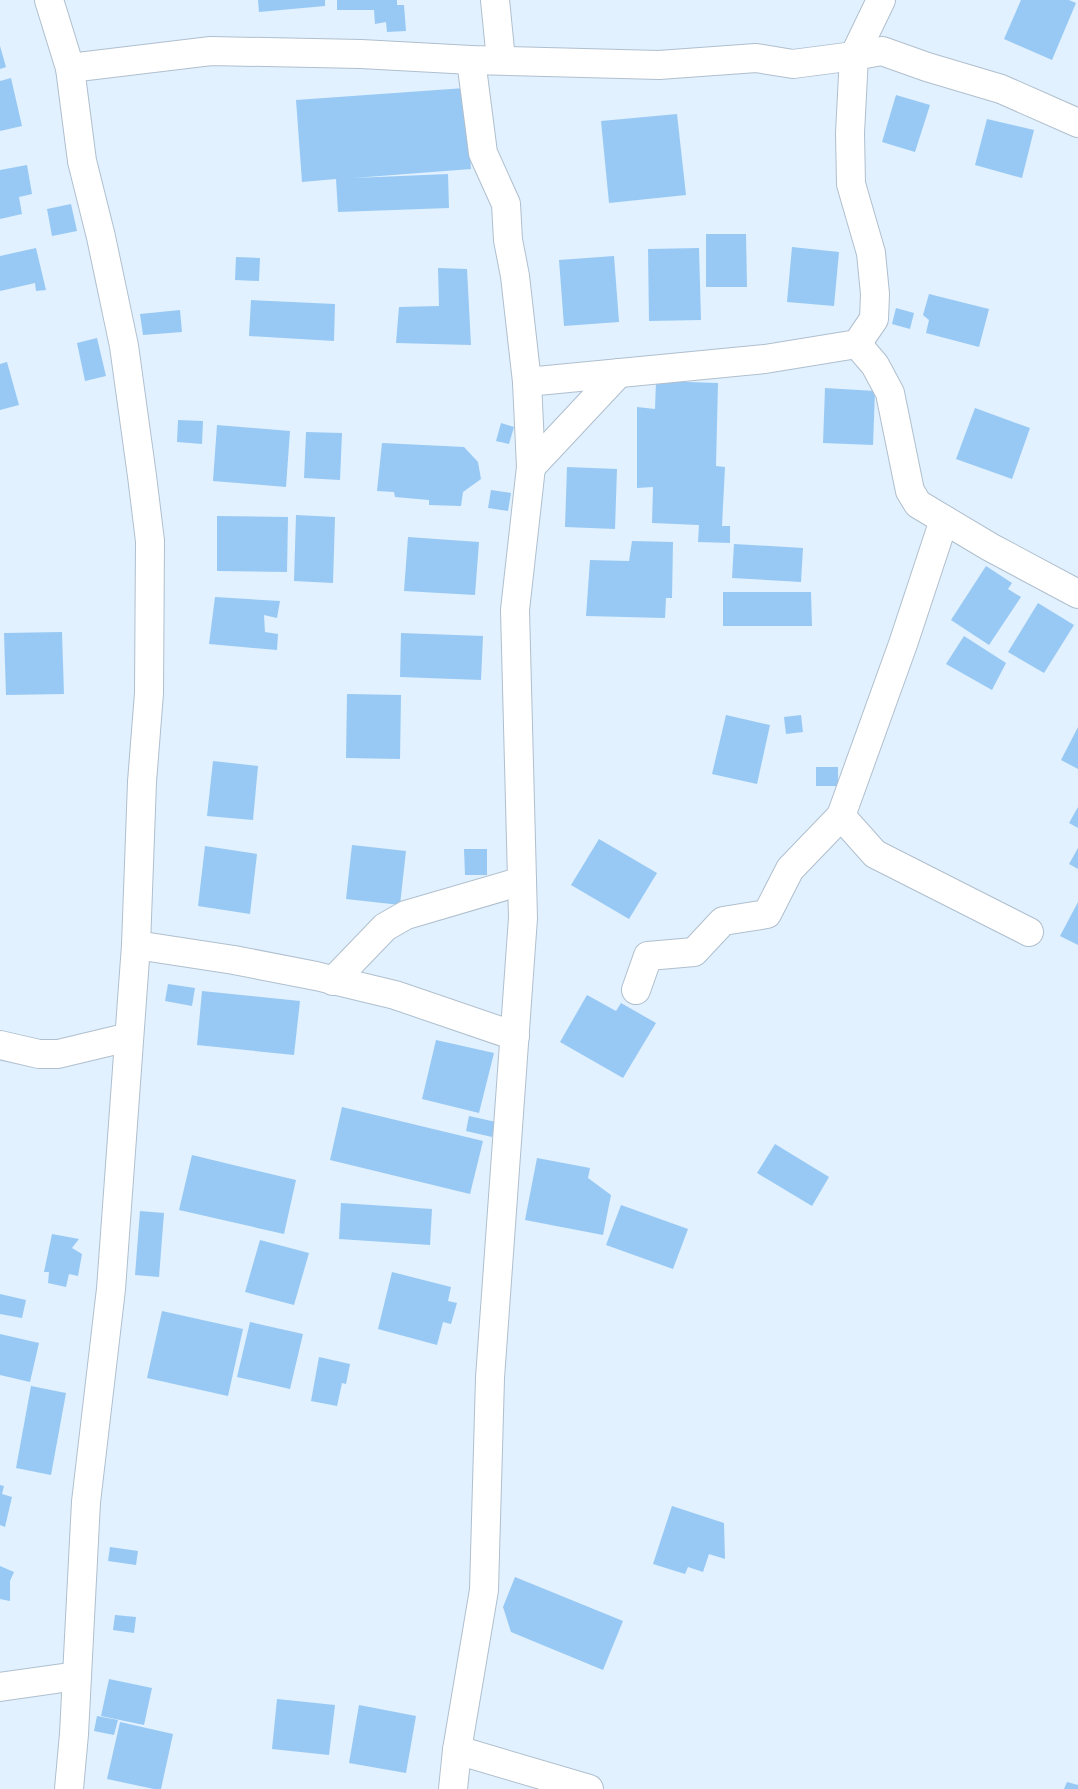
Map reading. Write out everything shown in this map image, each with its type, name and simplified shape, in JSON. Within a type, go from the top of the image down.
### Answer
[{"type":"street","points":[[49,0],[70,68],[82,161],[101,237],[124,346],[150,542],[149,693],[142,782],[136,945],[112,1289],[86,1502],[69,1789]]},
{"type":"street","points":[[495,0],[501,60]]},
{"type":"street","points":[[527,382],[765,359],[857,344],[874,319],[875,294],[871,253],[851,184],[850,133],[854,56],[881,0]]},
{"type":"street","points":[[70,68],[211,51],[362,54],[471,60],[659,65],[756,58],[793,64],[882,51],[927,67],[1001,89],[1078,123]]},
{"type":"street","points":[[453,1789],[457,1750],[484,1590],[490,1378],[523,918],[515,610],[531,467],[527,382],[515,276],[508,240],[506,204],[483,153],[471,60]]},
{"type":"street","points":[[857,344],[875,364],[890,393],[910,491],[918,504],[990,547],[1078,594]]},
{"type":"street","points":[[531,467],[619,373]]},
{"type":"street","points":[[636,990],[648,956],[694,952],[723,921],[767,914],[790,870],[841,816],[903,644],[944,520]]},
{"type":"street","points":[[841,816],[875,854],[1029,932]]},
{"type":"street","points":[[333,980],[385,927],[406,915],[522,880]]},
{"type":"street","points":[[136,945],[234,960],[333,980],[395,996],[515,1036]]},
{"type":"street","points":[[0,1045],[38,1054],[58,1054],[129,1036]]},
{"type":"street","points":[[0,1686],[77,1676]]},
{"type":"street","points":[[457,1750],[589,1789]]},
{"type":"building","points":[[258,0],[325,0],[325,6],[259,12]]},
{"type":"building","points":[[337,0],[397,0],[397,5],[404,5],[406,31],[387,32],[386,22],[375,24],[374,10],[337,10]]},
{"type":"building","points":[[1021,0],[1069,0],[1076,3],[1052,60],[1004,39]]},
{"type":"building","points":[[0,46],[6,67],[0,69]]},
{"type":"building","points":[[11,78],[22,126],[0,131],[0,81]]},
{"type":"building","points":[[465,88],[471,169],[354,178],[448,174],[449,208],[338,212],[336,179],[302,182],[296,100]]},
{"type":"building","points":[[896,95],[930,105],[915,152],[882,142]]},
{"type":"building","points":[[677,114],[686,195],[609,203],[601,121]]},
{"type":"building","points":[[987,119],[1034,130],[1022,178],[975,165]]},
{"type":"building","points":[[27,165],[32,194],[19,197],[22,214],[0,219],[0,170]]},
{"type":"building","points":[[71,204],[77,231],[52,236],[47,209]]},
{"type":"building","points":[[706,234],[746,234],[747,287],[706,287]]},
{"type":"building","points":[[792,247],[839,252],[834,306],[787,302]]},
{"type":"building","points":[[36,248],[46,290],[36,291],[35,283],[0,291],[0,256]]},
{"type":"building","points":[[699,248],[701,320],[649,321],[648,249]]},
{"type":"building","points":[[614,256],[619,322],[564,326],[559,260]]},
{"type":"building","points":[[236,257],[260,258],[259,281],[235,280]]},
{"type":"building","points":[[438,268],[467,269],[471,345],[396,343],[399,307],[439,306]]},
{"type":"building","points":[[929,294],[989,309],[979,347],[926,333],[929,320],[923,315]]},
{"type":"building","points":[[251,300],[335,304],[334,341],[249,336]]},
{"type":"building","points":[[896,308],[914,313],[910,329],[892,324]]},
{"type":"building","points":[[180,310],[182,332],[143,335],[140,314]]},
{"type":"building","points":[[97,338],[106,376],[85,381],[77,343]]},
{"type":"building","points":[[7,362],[19,405],[0,410],[0,364]]},
{"type":"building","points":[[656,381],[718,383],[716,466],[725,467],[722,526],[730,526],[730,543],[698,542],[699,525],[652,523],[653,487],[637,488],[637,407],[655,409]]},
{"type":"building","points":[[825,388],[875,391],[873,445],[823,443]]},
{"type":"building","points":[[975,408],[1030,428],[1012,479],[956,459]]},
{"type":"building","points":[[178,420],[203,421],[202,444],[177,442]]},
{"type":"building","points":[[501,423],[514,427],[509,444],[496,441]]},
{"type":"building","points":[[217,425],[290,431],[286,487],[213,481]]},
{"type":"building","points":[[306,432],[342,433],[340,480],[304,478]]},
{"type":"building","points":[[382,443],[464,447],[478,462],[481,479],[463,492],[461,506],[429,505],[429,500],[395,497],[394,492],[377,491]]},
{"type":"building","points":[[567,467],[617,469],[615,529],[565,527]]},
{"type":"building","points":[[491,490],[511,493],[508,511],[488,508]]},
{"type":"building","points":[[296,515],[335,517],[333,583],[294,581]]},
{"type":"building","points":[[217,516],[288,517],[287,572],[217,571]]},
{"type":"building","points":[[408,537],[479,542],[475,595],[404,591]]},
{"type":"building","points":[[632,541],[673,542],[672,598],[666,598],[665,618],[586,616],[590,560],[629,561]]},
{"type":"building","points":[[734,544],[803,548],[801,582],[732,578]]},
{"type":"building","points":[[986,566],[1012,583],[1008,589],[1021,597],[989,645],[951,620]]},
{"type":"building","points":[[723,592],[811,592],[812,626],[723,626]]},
{"type":"building","points":[[215,597],[280,601],[277,618],[264,615],[265,632],[278,634],[277,650],[209,644]]},
{"type":"building","points":[[1038,603],[1074,625],[1044,673],[1008,652]]},
{"type":"building","points":[[62,632],[64,694],[6,695],[4,633]]},
{"type":"building","points":[[401,633],[483,636],[481,680],[400,677]]},
{"type":"building","points":[[964,636],[1006,663],[992,690],[946,664]]},
{"type":"building","points":[[347,694],[401,695],[400,759],[346,758]]},
{"type":"building","points":[[726,715],[770,725],[757,784],[712,774]]},
{"type":"building","points":[[801,715],[803,732],[786,734],[784,717]]},
{"type":"building","points":[[1078,727],[1078,769],[1061,760]]},
{"type":"building","points":[[213,761],[258,766],[253,820],[207,816]]},
{"type":"building","points":[[816,767],[838,767],[838,786],[816,786]]},
{"type":"building","points":[[1078,807],[1078,828],[1069,823]]},
{"type":"building","points":[[599,839],[657,873],[629,919],[571,885]]},
{"type":"building","points":[[352,845],[406,851],[400,905],[346,899]]},
{"type":"building","points":[[205,846],[257,854],[250,914],[198,906]]},
{"type":"building","points":[[1078,848],[1078,869],[1069,864]]},
{"type":"building","points":[[464,849],[487,849],[487,875],[465,875]]},
{"type":"building","points":[[1078,902],[1078,945],[1060,936]]},
{"type":"building","points":[[168,984],[195,988],[192,1006],[165,1001]]},
{"type":"building","points":[[202,991],[300,1001],[294,1055],[197,1045]]},
{"type":"building","points":[[587,995],[616,1011],[621,1003],[656,1023],[623,1078],[560,1042]]},
{"type":"building","points":[[436,1040],[494,1053],[479,1113],[422,1099]]},
{"type":"building","points":[[342,1107],[483,1141],[470,1194],[330,1160]]},
{"type":"building","points":[[469,1116],[496,1122],[492,1137],[466,1131]]},
{"type":"building","points":[[775,1144],[829,1177],[812,1206],[757,1173]]},
{"type":"building","points":[[192,1155],[296,1180],[284,1234],[179,1210]]},
{"type":"building","points":[[537,1158],[590,1168],[588,1178],[611,1195],[603,1235],[525,1220]]},
{"type":"building","points":[[341,1203],[432,1209],[430,1245],[339,1239]]},
{"type":"building","points":[[621,1205],[688,1229],[673,1269],[606,1245]]},
{"type":"building","points":[[140,1211],[164,1213],[159,1277],[135,1275]]},
{"type":"building","points":[[52,1234],[79,1239],[72,1248],[82,1254],[78,1276],[69,1274],[66,1287],[48,1283],[49,1272],[44,1272]]},
{"type":"building","points":[[260,1240],[309,1253],[294,1305],[245,1292]]},
{"type":"building","points":[[392,1272],[451,1287],[448,1301],[457,1303],[451,1324],[443,1322],[437,1345],[378,1329]]},
{"type":"building","points":[[0,1294],[26,1300],[22,1318],[0,1314]]},
{"type":"building","points":[[162,1311],[243,1329],[228,1396],[147,1378]]},
{"type":"building","points":[[250,1322],[303,1334],[290,1389],[237,1377]]},
{"type":"building","points":[[0,1334],[39,1343],[30,1382],[0,1375]]},
{"type":"building","points":[[319,1357],[350,1364],[346,1384],[342,1383],[337,1406],[311,1401]]},
{"type":"building","points":[[31,1386],[66,1393],[51,1475],[16,1468]]},
{"type":"building","points":[[0,1485],[4,1486],[2,1494],[12,1497],[5,1527],[0,1525]]},
{"type":"building","points":[[672,1506],[724,1523],[725,1559],[709,1554],[703,1572],[688,1567],[685,1574],[653,1564]]},
{"type":"building","points":[[110,1547],[138,1551],[136,1565],[108,1561]]},
{"type":"building","points":[[0,1566],[14,1572],[10,1581],[10,1601],[0,1599]]},
{"type":"building","points":[[515,1577],[623,1621],[603,1670],[511,1632],[503,1607]]},
{"type":"building","points":[[115,1615],[136,1617],[134,1633],[113,1630]]},
{"type":"building","points":[[109,1679],[152,1688],[144,1725],[101,1716]]},
{"type":"building","points":[[277,1699],[335,1705],[329,1755],[272,1749]]},
{"type":"building","points":[[359,1705],[416,1716],[406,1773],[349,1763]]},
{"type":"building","points":[[97,1716],[118,1720],[114,1735],[94,1731]]},
{"type":"building","points":[[120,1722],[173,1734],[161,1789],[107,1779]]},
{"type":"building","points":[[1067,1782],[1078,1785],[1078,1789],[1064,1789]]}]
